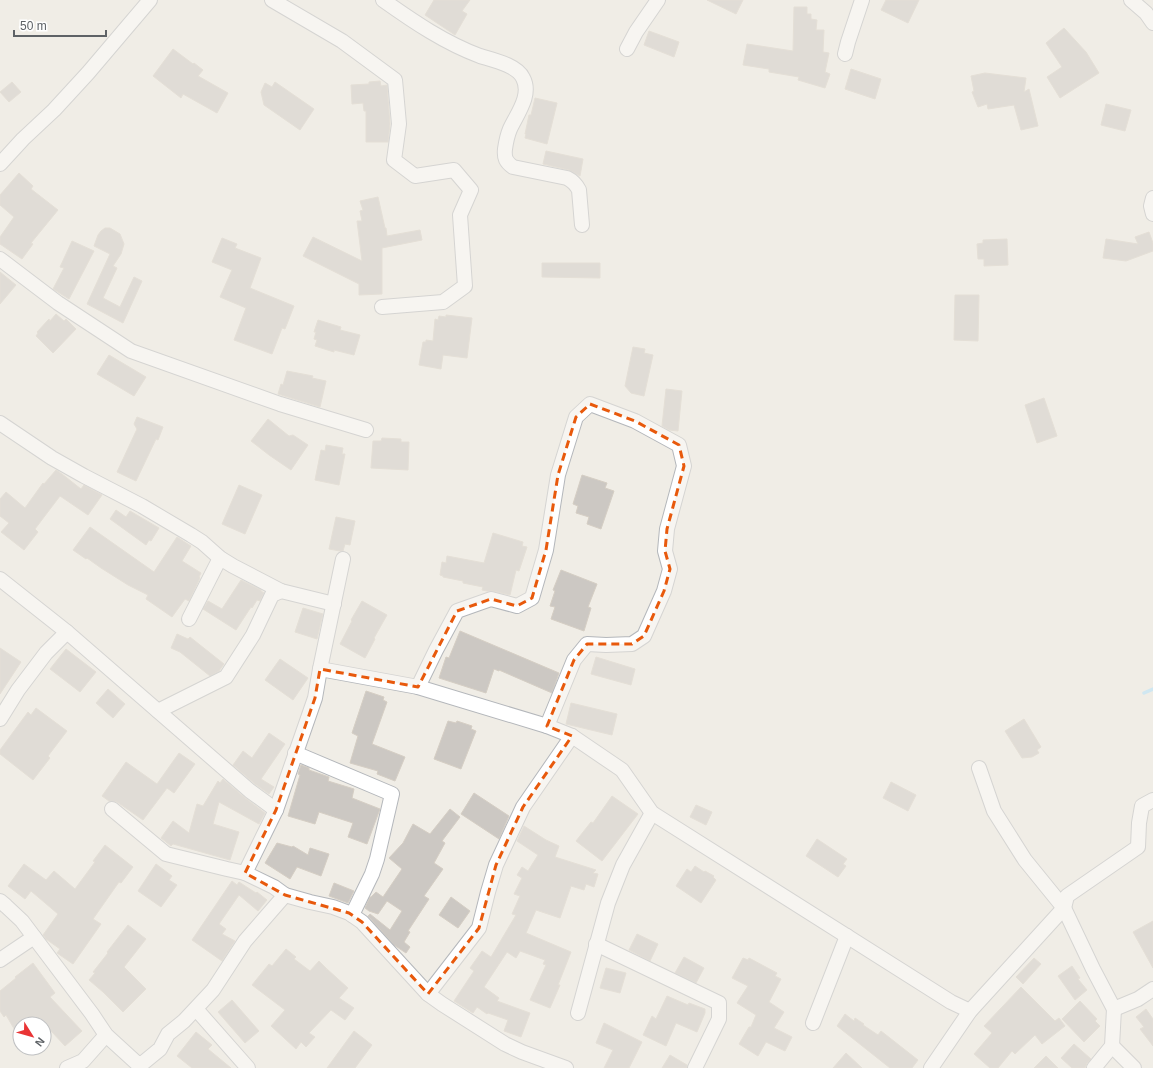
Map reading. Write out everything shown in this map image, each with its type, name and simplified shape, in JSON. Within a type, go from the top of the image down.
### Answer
[{"type":"street","points":[[0,164],[23,139],[54,110],[150,0]]},
{"type":"street","points":[[272,0],[342,41],[395,80],[399,124],[394,160],[415,176],[454,170],[470,190],[460,215],[465,286],[442,302],[382,307]]},
{"type":"street","points":[[627,49],[658,0]]},
{"type":"street","points":[[846,54],[848,42],[862,0]]},
{"type":"street","points":[[1131,0],[1153,23]]},
{"type":"street","points":[[389,2],[411,20],[448,42],[466,51],[506,65],[517,71],[523,78],[526,88],[523,103],[506,139],[504,157],[508,164],[513,167],[567,178],[573,181],[579,190],[582,225]]},
{"type":"street","points":[[1153,198],[1151,206],[1153,214]]},
{"type":"street","points":[[0,259],[58,303],[132,351],[280,404],[366,430]]},
{"type":"street","points":[[418,687],[457,611],[491,599],[517,606],[532,598],[546,550],[558,476],[576,417],[590,404],[635,421],[679,445],[684,466],[667,529],[665,551],[670,569],[664,592],[644,636],[632,644],[587,644],[574,660],[547,726]]},
{"type":"street","points":[[0,422],[52,458],[142,506],[191,535],[202,542],[220,558],[281,591],[334,604]]},
{"type":"street","points":[[189,619],[220,558]]},
{"type":"street","points":[[245,873],[276,810],[315,698],[343,559]]},
{"type":"street","points":[[0,580],[66,632],[250,791],[276,810]]},
{"type":"street","points":[[158,711],[226,677],[252,635],[272,595],[281,591]]},
{"type":"street","points":[[0,719],[18,690],[46,653],[66,632]]},
{"type":"street","points":[[320,669],[418,687],[547,726],[572,736],[622,770],[652,813],[951,1002],[970,1011]]},
{"type":"street","points":[[428,994],[479,928],[496,865],[523,807],[572,736]]},
{"type":"street","points":[[295,753],[392,794],[377,859],[372,874],[352,915]]},
{"type":"street","points":[[979,768],[994,811],[1025,860],[1064,908],[1114,1009],[1112,1046],[1094,1068]]},
{"type":"street","points":[[931,1068],[970,1011],[1064,908],[1068,896],[1138,847],[1139,823],[1142,806],[1153,800]]},
{"type":"street","points":[[112,809],[166,854],[227,870],[245,873],[274,887],[286,895],[310,902],[333,906],[352,915],[362,922],[428,994],[505,1044],[522,1052],[566,1068]]},
{"type":"street","points":[[578,1013],[608,903],[624,866],[652,813]]},
{"type":"street","points":[[0,901],[22,921],[106,1035],[141,1068],[144,1063],[160,1049],[168,1034],[184,1021],[213,990],[245,941],[286,895]]},
{"type":"street","points":[[813,1023],[847,936]]},
{"type":"street","points":[[0,960],[34,937]]},
{"type":"street","points":[[596,944],[719,1003],[719,1018],[695,1068]]},
{"type":"street","points":[[1114,1009],[1138,999],[1153,989]]},
{"type":"street","points":[[196,1009],[248,1068]]},
{"type":"street","points":[[67,1068],[83,1061],[106,1035]]},
{"type":"street","points":[[1112,1046],[1134,1068]]},
{"type":"highlighted area","points":[[590,404],[635,421],[679,445],[684,466],[667,529],[665,551],[670,569],[664,591],[644,636],[632,644],[587,644],[574,660],[547,726],[572,736],[523,807],[496,865],[479,928],[428,994],[362,922],[349,913],[285,895],[245,873],[276,810],[315,698],[320,669],[418,687],[457,611],[491,599],[517,606],[532,598],[546,550],[558,475],[576,417]]},
{"type":"building","points":[[434,0],[470,0],[462,11],[467,14],[455,35],[425,15]]},
{"type":"building","points":[[707,0],[743,0],[736,14]]},
{"type":"building","points":[[886,0],[919,0],[908,23],[881,10]]},
{"type":"building","points":[[794,7],[807,7],[807,14],[811,14],[811,19],[817,20],[816,30],[824,30],[823,52],[829,53],[825,72],[830,74],[825,88],[798,80],[799,77],[769,72],[769,69],[743,65],[747,44],[793,51]]},
{"type":"building","points":[[1064,28],[1086,52],[1099,73],[1060,98],[1047,77],[1062,67],[1046,43]]},
{"type":"building","points":[[649,31],[679,42],[674,57],[644,45]]},
{"type":"building","points":[[173,49],[203,70],[198,76],[228,93],[217,113],[183,94],[181,98],[153,76]]},
{"type":"building","points":[[851,69],[881,79],[875,99],[845,89]]},
{"type":"building","points":[[985,73],[1026,78],[1024,92],[1029,89],[1038,126],[1021,130],[1014,105],[988,109],[987,104],[978,107],[972,92],[974,91],[971,76]]},
{"type":"building","points":[[380,81],[381,86],[387,85],[390,124],[388,142],[366,142],[366,111],[364,111],[363,103],[352,104],[351,85],[369,84],[369,82]]},
{"type":"building","points":[[12,82],[21,92],[9,102],[0,92]]},
{"type":"building","points":[[275,82],[314,109],[300,130],[264,105],[261,92],[265,83],[272,87]]},
{"type":"building","points":[[535,98],[557,103],[547,144],[525,138],[529,115],[531,115]]},
{"type":"building","points":[[1106,104],[1131,110],[1125,131],[1101,125]]},
{"type":"building","points":[[546,151],[583,159],[580,176],[569,170],[543,164]]},
{"type":"building","points":[[19,173],[33,186],[31,189],[58,210],[31,243],[33,244],[22,259],[0,244],[0,237],[14,217],[0,205],[0,195]]},
{"type":"building","points":[[378,197],[387,236],[420,230],[422,240],[382,248],[382,294],[359,295],[359,284],[303,256],[313,237],[362,261],[357,221],[362,221],[360,211],[363,210],[360,201]]},
{"type":"building","points":[[105,228],[110,228],[120,234],[124,244],[121,254],[113,266],[117,268],[103,298],[120,307],[134,277],[142,281],[123,323],[87,304],[110,254],[94,246],[98,235]]},
{"type":"building","points":[[1149,232],[1153,243],[1153,251],[1126,261],[1103,258],[1106,239],[1138,244],[1135,237]]},
{"type":"building","points":[[222,238],[237,244],[235,248],[261,258],[250,288],[294,306],[285,329],[282,328],[272,354],[234,340],[246,308],[220,297],[232,270],[212,262]]},
{"type":"building","points":[[1007,239],[1008,265],[984,266],[984,259],[978,259],[977,244],[983,243],[983,240]]},
{"type":"building","points":[[72,241],[94,251],[69,299],[53,289],[64,268],[60,267]]},
{"type":"building","points":[[542,263],[600,263],[600,278],[542,277]]},
{"type":"building","points":[[0,272],[16,285],[0,304]]},
{"type":"building","points":[[955,295],[979,295],[978,341],[954,340]]},
{"type":"building","points":[[56,314],[64,321],[66,319],[76,329],[53,353],[36,336],[38,333],[37,332]]},
{"type":"building","points":[[446,315],[472,318],[467,358],[443,355],[441,369],[419,365],[423,342],[426,342],[426,340],[433,341],[435,319],[438,320],[439,316],[446,317]]},
{"type":"building","points":[[318,320],[341,327],[340,330],[360,335],[354,355],[334,350],[334,352],[315,346],[317,340],[314,339],[316,332],[314,332]]},
{"type":"building","points":[[633,347],[645,349],[644,353],[653,355],[644,396],[631,393],[625,386]]},
{"type":"building","points":[[109,355],[146,377],[134,396],[97,374]]},
{"type":"building","points":[[287,371],[313,376],[312,378],[326,381],[320,407],[278,394],[281,384],[283,385]]},
{"type":"building","points":[[666,389],[682,391],[678,431],[669,430],[662,426]]},
{"type":"building","points":[[1044,398],[1057,436],[1037,443],[1025,405]]},
{"type":"building","points":[[137,417],[163,427],[158,440],[156,439],[136,481],[117,472],[137,429],[134,424]]},
{"type":"building","points":[[268,419],[289,436],[293,435],[308,445],[291,470],[251,441]]},
{"type":"building","points":[[382,438],[401,439],[401,442],[409,442],[408,470],[371,468],[373,441],[381,441]]},
{"type":"building","points":[[326,445],[343,448],[342,454],[345,454],[339,485],[315,480],[321,450],[325,451]]},
{"type":"building","points":[[56,470],[81,489],[84,485],[102,495],[88,515],[60,496],[35,529],[38,532],[24,550],[1,532],[9,523],[0,516],[0,499],[6,492],[25,508],[43,483],[44,484]]},
{"type":"building","points":[[582,475],[607,483],[605,488],[614,491],[601,529],[587,524],[589,517],[576,513],[578,506],[573,504]]},
{"type":"building","points":[[239,485],[262,495],[245,534],[222,524]]},
{"type":"building","points":[[116,510],[126,517],[130,511],[159,528],[151,541],[149,540],[146,545],[110,519]]},
{"type":"building","points":[[336,517],[355,521],[350,545],[345,544],[343,551],[329,549]]},
{"type":"building","points":[[90,527],[154,572],[177,537],[191,546],[182,561],[201,573],[189,601],[185,599],[172,617],[146,599],[148,595],[128,585],[73,550]]},
{"type":"building","points":[[493,533],[523,542],[522,546],[527,547],[519,571],[516,570],[510,595],[482,590],[483,587],[463,583],[463,581],[440,575],[442,562],[446,563],[447,556],[484,563]]},
{"type":"building","points":[[561,570],[597,584],[588,607],[591,608],[584,631],[551,619],[555,607],[550,606],[555,591],[553,590]]},
{"type":"building","points":[[241,580],[264,593],[260,601],[257,600],[252,608],[251,607],[236,630],[203,609],[208,601],[222,609]]},
{"type":"building","points":[[362,601],[387,615],[365,658],[340,644]]},
{"type":"building","points":[[303,608],[323,614],[317,639],[295,632]]},
{"type":"building","points":[[460,631],[559,673],[552,693],[494,669],[486,693],[439,678],[446,657],[449,658]]},
{"type":"building","points":[[177,634],[188,639],[190,637],[224,664],[219,671],[210,676],[180,652],[171,648]]},
{"type":"building","points":[[0,648],[21,662],[0,694]]},
{"type":"building","points":[[66,649],[96,672],[80,692],[50,669]]},
{"type":"building","points":[[596,657],[635,669],[631,685],[591,674]]},
{"type":"building","points":[[280,659],[308,678],[293,700],[265,680]]},
{"type":"building","points":[[108,689],[125,704],[113,718],[96,703]]},
{"type":"building","points":[[366,691],[384,697],[383,700],[387,702],[372,744],[405,757],[395,781],[377,774],[378,771],[350,763],[358,736],[352,733]]},
{"type":"building","points":[[571,703],[617,714],[612,735],[566,724]]},
{"type":"building","points":[[36,708],[67,731],[48,756],[50,758],[33,780],[0,754],[0,750],[28,712],[31,715]]},
{"type":"building","points":[[1024,719],[1041,747],[1037,750],[1039,753],[1032,757],[1022,758],[1005,731]]},
{"type":"building","points":[[448,721],[456,723],[457,721],[472,726],[471,729],[476,731],[461,769],[434,759]]},
{"type":"building","points":[[269,733],[285,744],[261,779],[274,787],[269,794],[233,765],[243,751],[252,758]]},
{"type":"building","points":[[179,753],[195,764],[174,793],[167,788],[143,820],[117,802],[109,801],[102,796],[126,762],[157,784]]},
{"type":"building","points":[[301,765],[309,768],[309,770],[329,777],[328,781],[354,789],[352,798],[380,809],[367,844],[348,837],[353,823],[319,812],[315,824],[288,816],[300,775],[298,774]]},
{"type":"building","points":[[223,779],[265,813],[259,824],[219,802],[213,824],[239,832],[230,860],[173,844],[171,846],[161,838],[173,821],[189,833],[197,804],[203,806],[218,781],[220,783]]},
{"type":"building","points":[[891,782],[916,795],[908,811],[883,798]]},
{"type":"building","points":[[474,793],[509,816],[499,839],[461,814]]},
{"type":"building","points":[[612,796],[638,814],[602,861],[576,841],[591,822],[593,823]]},
{"type":"building","points":[[696,805],[712,812],[706,825],[690,817]]},
{"type":"building","points":[[450,809],[460,817],[442,841],[445,843],[434,863],[443,869],[424,896],[429,899],[408,931],[410,932],[404,942],[410,947],[406,953],[394,945],[368,916],[370,914],[390,930],[402,911],[387,901],[378,914],[365,908],[370,897],[376,892],[383,897],[402,869],[389,858],[403,843],[413,824],[430,834]]},
{"type":"building","points":[[524,826],[546,840],[559,846],[555,857],[596,870],[593,873],[598,874],[594,887],[586,884],[584,890],[571,886],[560,918],[536,910],[526,933],[571,952],[558,985],[560,985],[550,1008],[530,1000],[546,965],[543,964],[545,960],[520,951],[516,958],[507,952],[484,987],[499,998],[497,1001],[530,1013],[521,1037],[504,1031],[508,1020],[488,1013],[487,1014],[477,1007],[473,1013],[454,1001],[474,971],[470,968],[482,951],[491,957],[516,915],[512,914],[520,896],[514,894],[522,878],[517,875],[522,867],[528,871],[538,855],[517,841]]},
{"type":"building","points":[[817,839],[847,859],[843,864],[846,866],[838,877],[806,856]]},
{"type":"building","points":[[277,843],[293,846],[308,855],[310,848],[329,854],[321,876],[297,867],[290,879],[265,863]]},
{"type":"building","points":[[105,845],[133,867],[121,883],[119,882],[93,919],[101,924],[73,964],[57,953],[60,949],[43,935],[58,914],[31,891],[25,899],[8,886],[24,864],[46,880],[54,871],[75,889],[95,862],[93,861]]},
{"type":"building","points":[[156,864],[172,876],[169,880],[177,885],[161,907],[138,891]]},
{"type":"building","points":[[695,866],[714,876],[713,877],[716,880],[701,903],[676,886],[687,869],[691,872]]},
{"type":"building","points":[[232,881],[237,885],[239,882],[256,893],[257,892],[267,900],[258,911],[239,895],[219,924],[226,929],[222,934],[235,941],[222,961],[192,940]]},
{"type":"building","points":[[334,883],[354,891],[348,903],[329,896]]},
{"type":"building","points":[[451,897],[470,911],[458,928],[439,915]]},
{"type":"building","points":[[1153,921],[1153,968],[1133,932]]},
{"type":"building","points":[[128,925],[146,939],[124,967],[146,989],[123,1012],[89,980],[95,973],[93,972],[108,953],[107,952]]},
{"type":"building","points":[[637,934],[658,944],[650,961],[629,950]]},
{"type":"building","points":[[286,949],[296,957],[294,959],[310,971],[319,961],[348,988],[339,998],[354,1008],[345,1020],[331,1010],[309,1033],[315,1037],[306,1047],[301,1042],[296,1049],[271,1026],[285,1010],[252,985],[269,964],[272,966]]},
{"type":"building","points":[[684,957],[704,968],[696,983],[675,973]]},
{"type":"building","points":[[743,958],[748,960],[749,958],[777,973],[775,976],[781,979],[769,1002],[784,1012],[774,1028],[792,1037],[785,1051],[766,1042],[758,1056],[739,1044],[749,1027],[751,1027],[756,1015],[737,1003],[748,986],[732,978]]},
{"type":"building","points":[[1034,958],[1041,964],[1023,984],[1016,977]]},
{"type":"building","points":[[33,963],[55,993],[50,997],[82,1031],[65,1046],[52,1032],[52,1016],[12,1016],[12,1025],[6,1015],[4,1017],[0,1011],[0,991],[16,978],[15,977]]},
{"type":"building","points":[[1072,966],[1080,978],[1078,979],[1087,990],[1075,1000],[1058,976]]},
{"type":"building","points":[[606,968],[626,973],[620,993],[600,988]]},
{"type":"building","points":[[1021,987],[1055,1021],[1059,1018],[1065,1026],[1042,1044],[1035,1035],[1015,1054],[1012,1051],[998,1068],[990,1068],[974,1054],[992,1033],[984,1026]]},
{"type":"building","points":[[667,996],[688,1005],[689,1003],[705,1009],[705,1013],[697,1032],[676,1023],[666,1046],[643,1035],[652,1016],[656,1019]]},
{"type":"building","points":[[232,1000],[259,1031],[245,1043],[218,1012]]},
{"type":"building","points":[[1080,1001],[1097,1019],[1095,1021],[1100,1026],[1084,1042],[1062,1019]]},
{"type":"building","points":[[1146,1009],[1153,1019],[1153,1046],[1140,1029],[1144,1027],[1136,1017]]},
{"type":"building","points":[[845,1014],[854,1021],[855,1018],[878,1035],[881,1031],[918,1060],[912,1068],[890,1068],[837,1026]]},
{"type":"building","points":[[604,1023],[642,1042],[629,1068],[604,1068],[613,1050],[596,1043]]},
{"type":"building","points":[[354,1031],[372,1045],[355,1068],[327,1068]]},
{"type":"building","points":[[196,1032],[212,1045],[208,1049],[231,1068],[192,1068],[177,1056]]},
{"type":"building","points":[[1074,1044],[1091,1059],[1085,1068],[1072,1068],[1061,1058]]},
{"type":"building","points":[[846,1053],[862,1068],[833,1068]]},
{"type":"building","points":[[670,1055],[687,1065],[687,1068],[662,1068]]},
{"type":"building","points":[[1046,1056],[1058,1068],[1034,1068]]},
{"type":"waterway","points":[[1144,693],[1153,689]]}]
